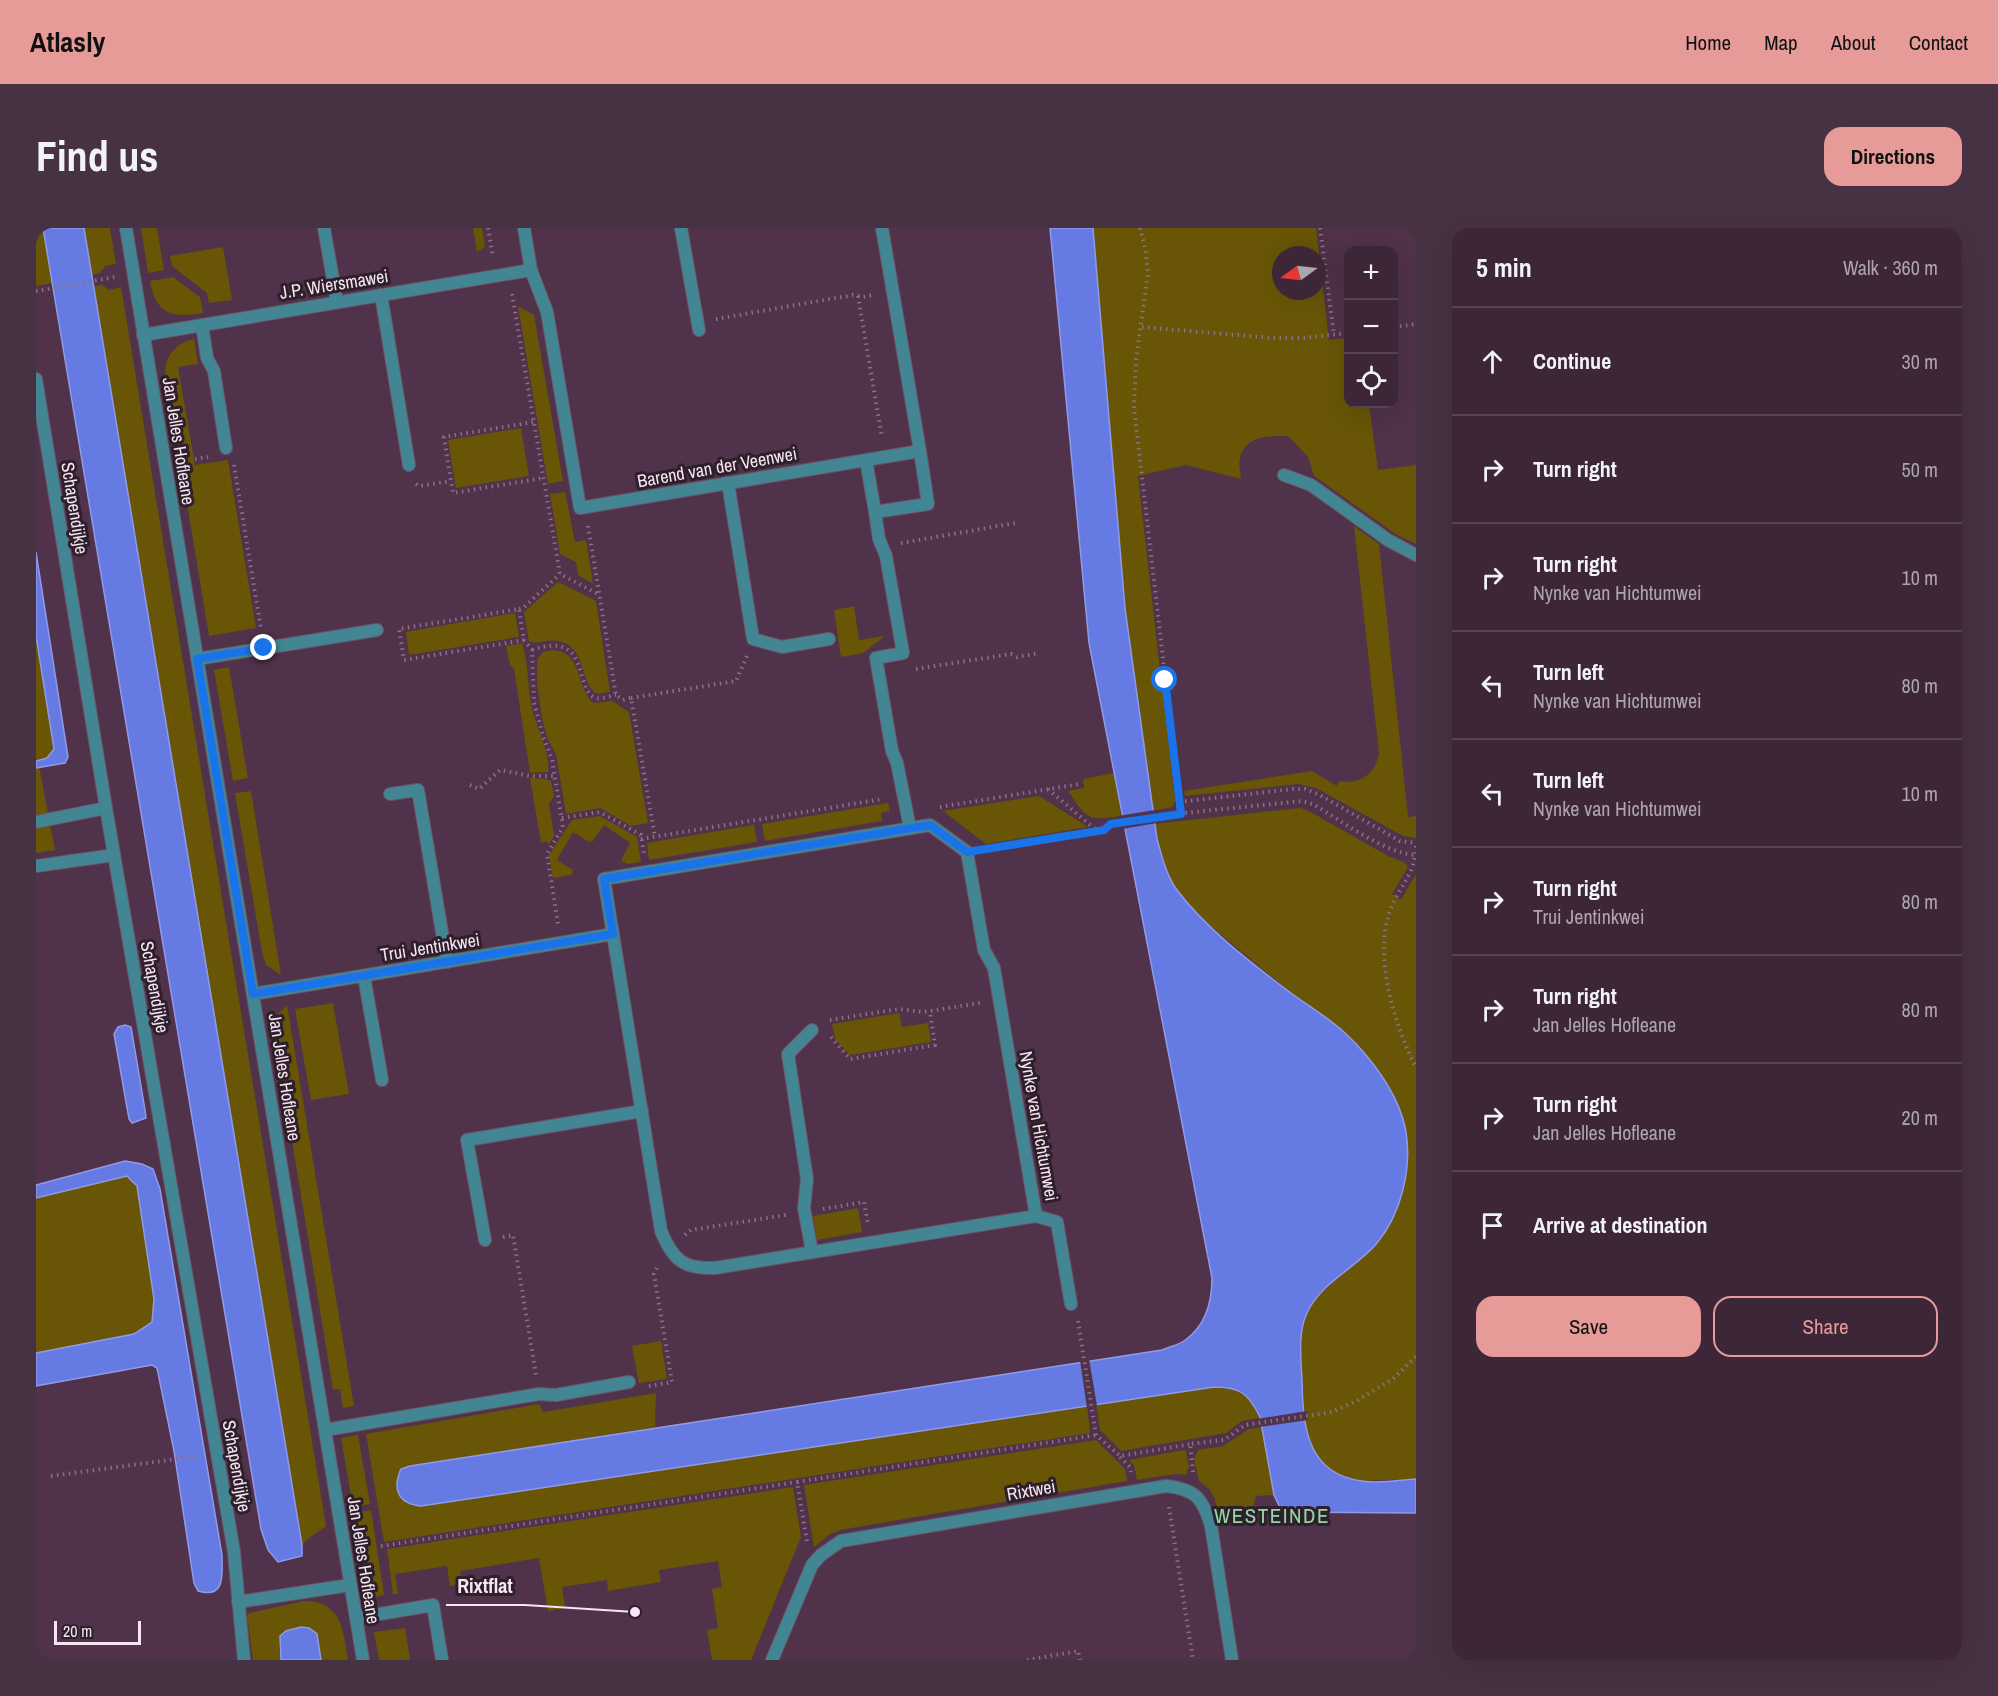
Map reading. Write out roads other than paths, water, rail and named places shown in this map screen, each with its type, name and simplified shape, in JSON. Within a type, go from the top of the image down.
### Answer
[{"type":"street","name":"Jan Jelles Hofleane","points":[[126,228],[363,1660]]},
{"type":"street","points":[[324,228],[337,302]]},
{"type":"street","points":[[524,228],[531,270]]},
{"type":"street","points":[[681,228],[699,330]]},
{"type":"street","points":[[875,512],[928,504],[882,228]]},
{"type":"street","name":"J.P. Wiersmawei","points":[[143,335],[531,270]]},
{"type":"street","name":"Barend van der Veenwei","points":[[531,270],[547,312],[580,508],[920,451]]},
{"type":"street","points":[[381,295],[409,465]]},
{"type":"street","points":[[202,325],[207,358],[214,371],[226,448]]},
{"type":"street","name":"Schapendijkje","points":[[36,379],[106,808],[234,1552],[244,1660]]},
{"type":"street","points":[[484,1240],[467,1140],[642,1111],[604,879],[909,828],[897,764],[892,751],[876,658],[903,653],[866,460]]},
{"type":"street","points":[[1284,475],[1311,485],[1388,540],[1416,555]]},
{"type":"street","points":[[728,483],[753,639],[782,647],[830,639]]},
{"type":"street","points":[[197,659],[377,630]]},
{"type":"street","points":[[390,794],[418,790],[447,962]]},
{"type":"street","points":[[36,822],[106,808]]},
{"type":"street","name":"Nynke van Hichtumwei","points":[[642,1111],[662,1231],[668,1248],[681,1263],[697,1269],[1036,1216],[994,968],[984,951],[967,852],[930,825],[909,828]]},
{"type":"street","points":[[36,866],[114,855]]},
{"type":"street","name":"Trui Jentinkwei","points":[[253,994],[613,934]]},
{"type":"street","points":[[364,976],[381,1080]]},
{"type":"street","points":[[812,1030],[788,1054],[807,1179],[805,1212],[812,1252]]},
{"type":"street","points":[[1036,1216],[1057,1222],[1071,1304]]},
{"type":"street","points":[[325,1430],[539,1394],[556,1395],[629,1382]]},
{"type":"street","name":"Rixtwei","points":[[772,1660],[812,1565],[841,1541],[1166,1486],[1179,1487],[1194,1494],[1205,1506],[1211,1526],[1232,1660]]},
{"type":"street","points":[[238,1602],[350,1585]]},
{"type":"street","points":[[356,1618],[433,1605],[442,1660]]},
{"type":"water","points":[[43,228],[84,228],[302,1545],[302,1556],[278,1562],[268,1550],[261,1529]]},
{"type":"water","points":[[1050,228],[1093,228],[1125,608],[1157,839],[1167,872],[1188,904],[1213,930],[1291,993],[1323,1015],[1355,1043],[1383,1078],[1403,1118],[1407,1146],[1406,1176],[1392,1219],[1369,1252],[1315,1299],[1305,1317],[1301,1335],[1301,1353],[1304,1414],[1311,1445],[1319,1458],[1329,1469],[1362,1481],[1416,1479],[1416,1513],[1282,1512],[1274,1495],[1260,1417],[1256,1409],[1247,1397],[1237,1390],[1214,1387],[421,1506],[407,1502],[399,1494],[397,1483],[401,1469],[410,1466],[1162,1350],[1184,1341],[1203,1321],[1211,1296],[1212,1278],[1089,643]]},
{"type":"water","points":[[36,552],[68,757],[65,763],[36,768],[36,761],[47,758],[54,749],[36,636]]},
{"type":"water","points":[[125,1025],[131,1027],[146,1118],[132,1123],[129,1119],[114,1034],[118,1027]]},
{"type":"water","points":[[125,1161],[153,1169],[160,1189],[222,1555],[222,1577],[214,1592],[198,1591],[194,1583],[174,1451],[157,1368],[152,1365],[36,1386],[36,1353],[134,1334],[152,1322],[154,1299],[137,1186],[127,1176],[36,1198],[36,1185]]},
{"type":"water","points":[[301,1627],[309,1628],[317,1634],[321,1660],[281,1660],[280,1636],[286,1631]]},
{"type":"place","name":"Rixtflat","points":[[635,1612]]},
{"type":"district","name":"WESTEINDE","points":[[1272,1515]]}]
